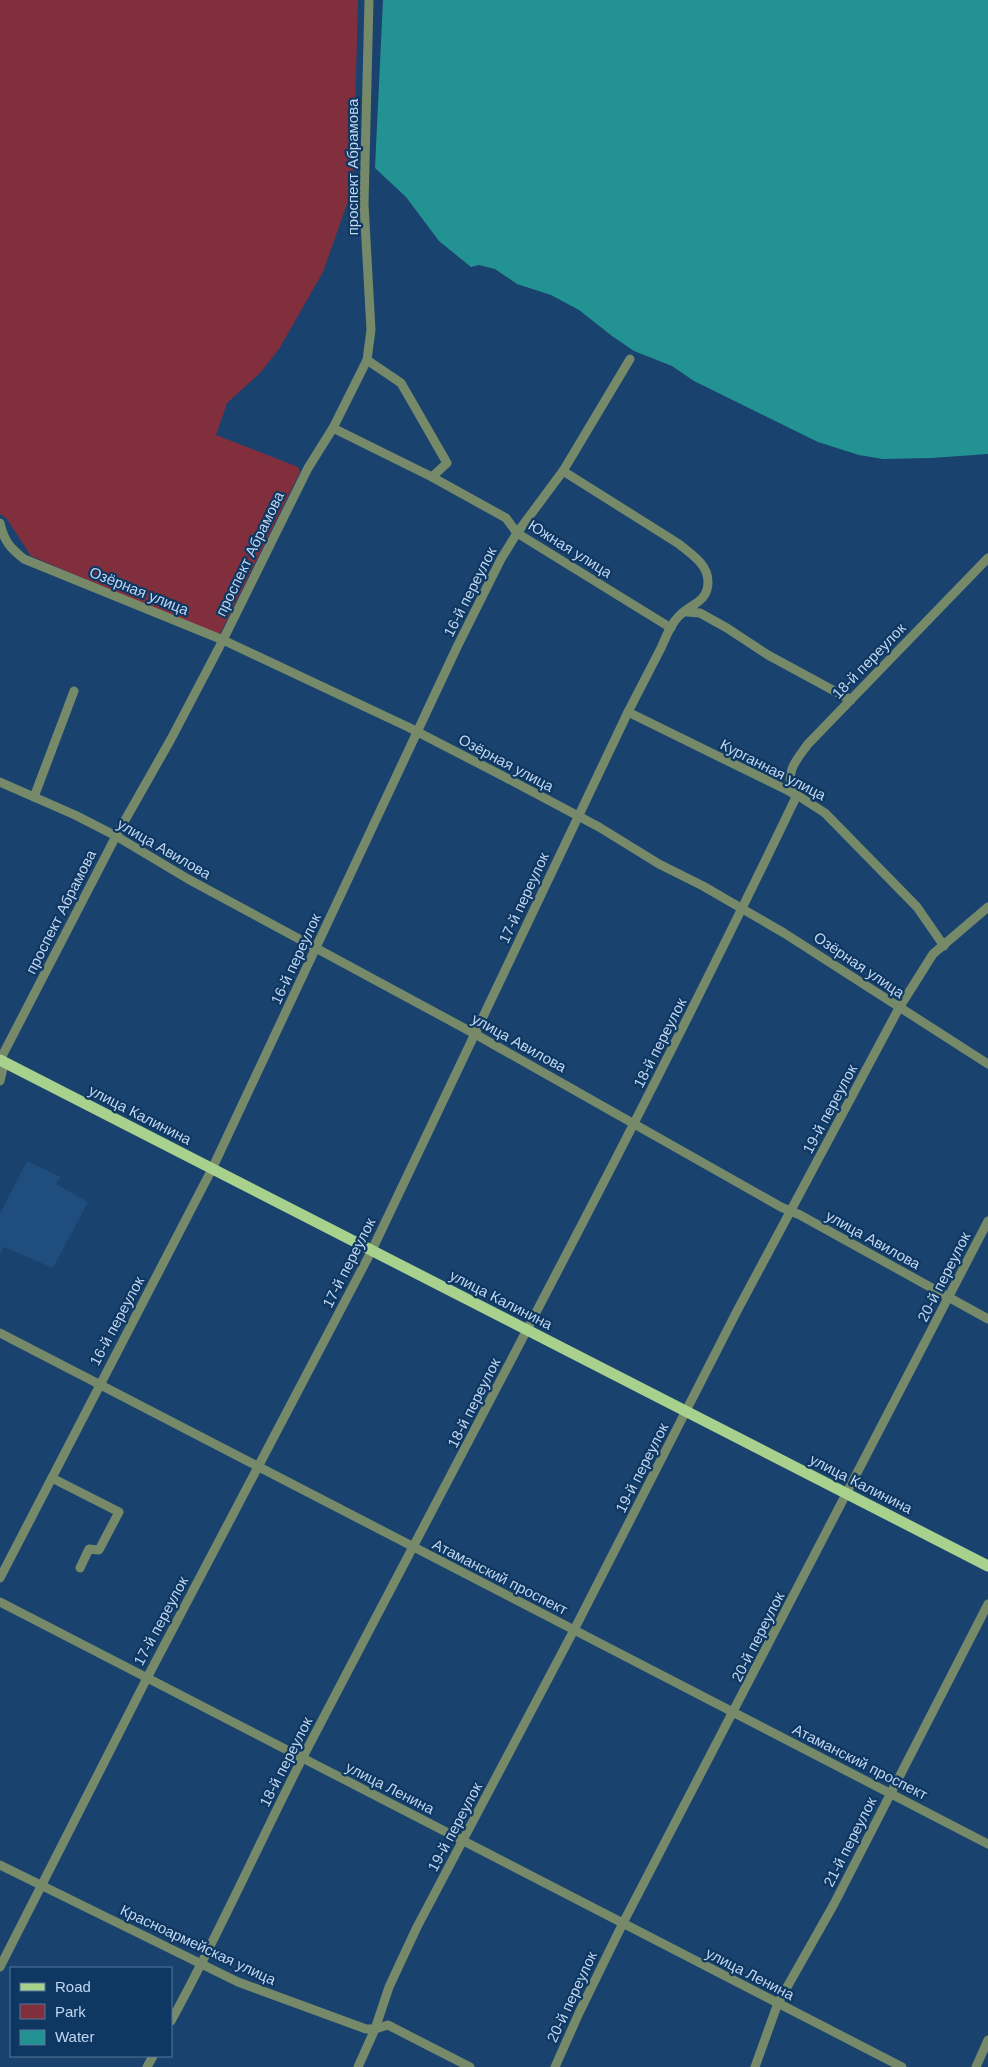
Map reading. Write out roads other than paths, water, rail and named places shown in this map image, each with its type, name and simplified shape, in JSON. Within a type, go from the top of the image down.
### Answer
[{"type":"main road","name":"улица Калинина","points":[[0,1060],[988,1566]]},
{"type":"street","name":"проспект Абрамова","points":[[0,1081],[4,1068],[0,1060],[116,836],[172,739],[308,468],[333,428],[368,360],[371,330],[364,204],[369,0]]},
{"type":"street","name":"16-й переулок","points":[[0,1578],[212,1169],[417,732],[501,559],[517,533],[564,471],[630,359]]},
{"type":"street","points":[[368,360],[386,370],[401,383],[424,420],[447,464],[432,477]]},
{"type":"street","name":"Южная улица","points":[[333,428],[432,477],[506,518],[517,533],[671,628]]},
{"type":"street","name":"17-й переулок","points":[[0,1967],[146,1678],[372,1250],[628,712],[671,628],[680,615],[694,607],[706,594],[708,582],[706,570],[696,558],[679,544],[564,471]]},
{"type":"street","name":"Озёрная улица","points":[[1,531],[10,548],[24,559],[223,640],[417,732],[579,817],[659,864],[743,909],[816,953],[988,1064]]},
{"type":"street","name":"18-й переулок","points":[[172,2019],[202,1966],[303,1758],[635,1124],[743,909],[795,794],[789,779],[796,760],[808,744],[988,558]]},
{"type":"street","points":[[680,615],[690,611],[700,613],[768,655],[852,700]]},
{"type":"street","points":[[34,797],[74,691]]},
{"type":"street","name":"Курганная улица","points":[[628,712],[795,794],[826,813],[917,907],[944,946]]},
{"type":"street","name":"улица Авилова","points":[[0,782],[116,836],[188,879],[475,1034],[791,1212],[988,1319]]},
{"type":"street","name":"19-й переулок","points":[[358,2067],[375,2029],[389,1986],[409,1944],[899,1008],[933,954],[988,907]]},
{"type":"street","name":"20-й переулок","points":[[555,2067],[623,1923],[734,1713],[988,1221]]},
{"type":"street","name":"Атаманский проспект","points":[[0,1333],[988,1844]]},
{"type":"street","points":[[52,1478],[119,1512],[98,1550],[89,1549],[80,1568]]},
{"type":"street","name":"улица Ленина","points":[[0,1602],[902,2067]]},
{"type":"street","name":"21-й переулок","points":[[754,2067],[778,2003],[834,1904],[988,1604]]},
{"type":"street","name":"Красноармейская улица","points":[[0,1865],[202,1966],[238,1982],[356,2026],[375,2029],[388,2025],[470,2067]]},
{"type":"street","points":[[976,2067],[988,2040]]},
{"type":"water","points":[[383,0],[988,0],[988,454],[883,459],[859,455],[818,442],[694,381],[672,366],[634,351],[579,310],[551,295],[517,284],[495,269],[479,265],[471,267],[439,241],[406,197],[375,168]]}]
